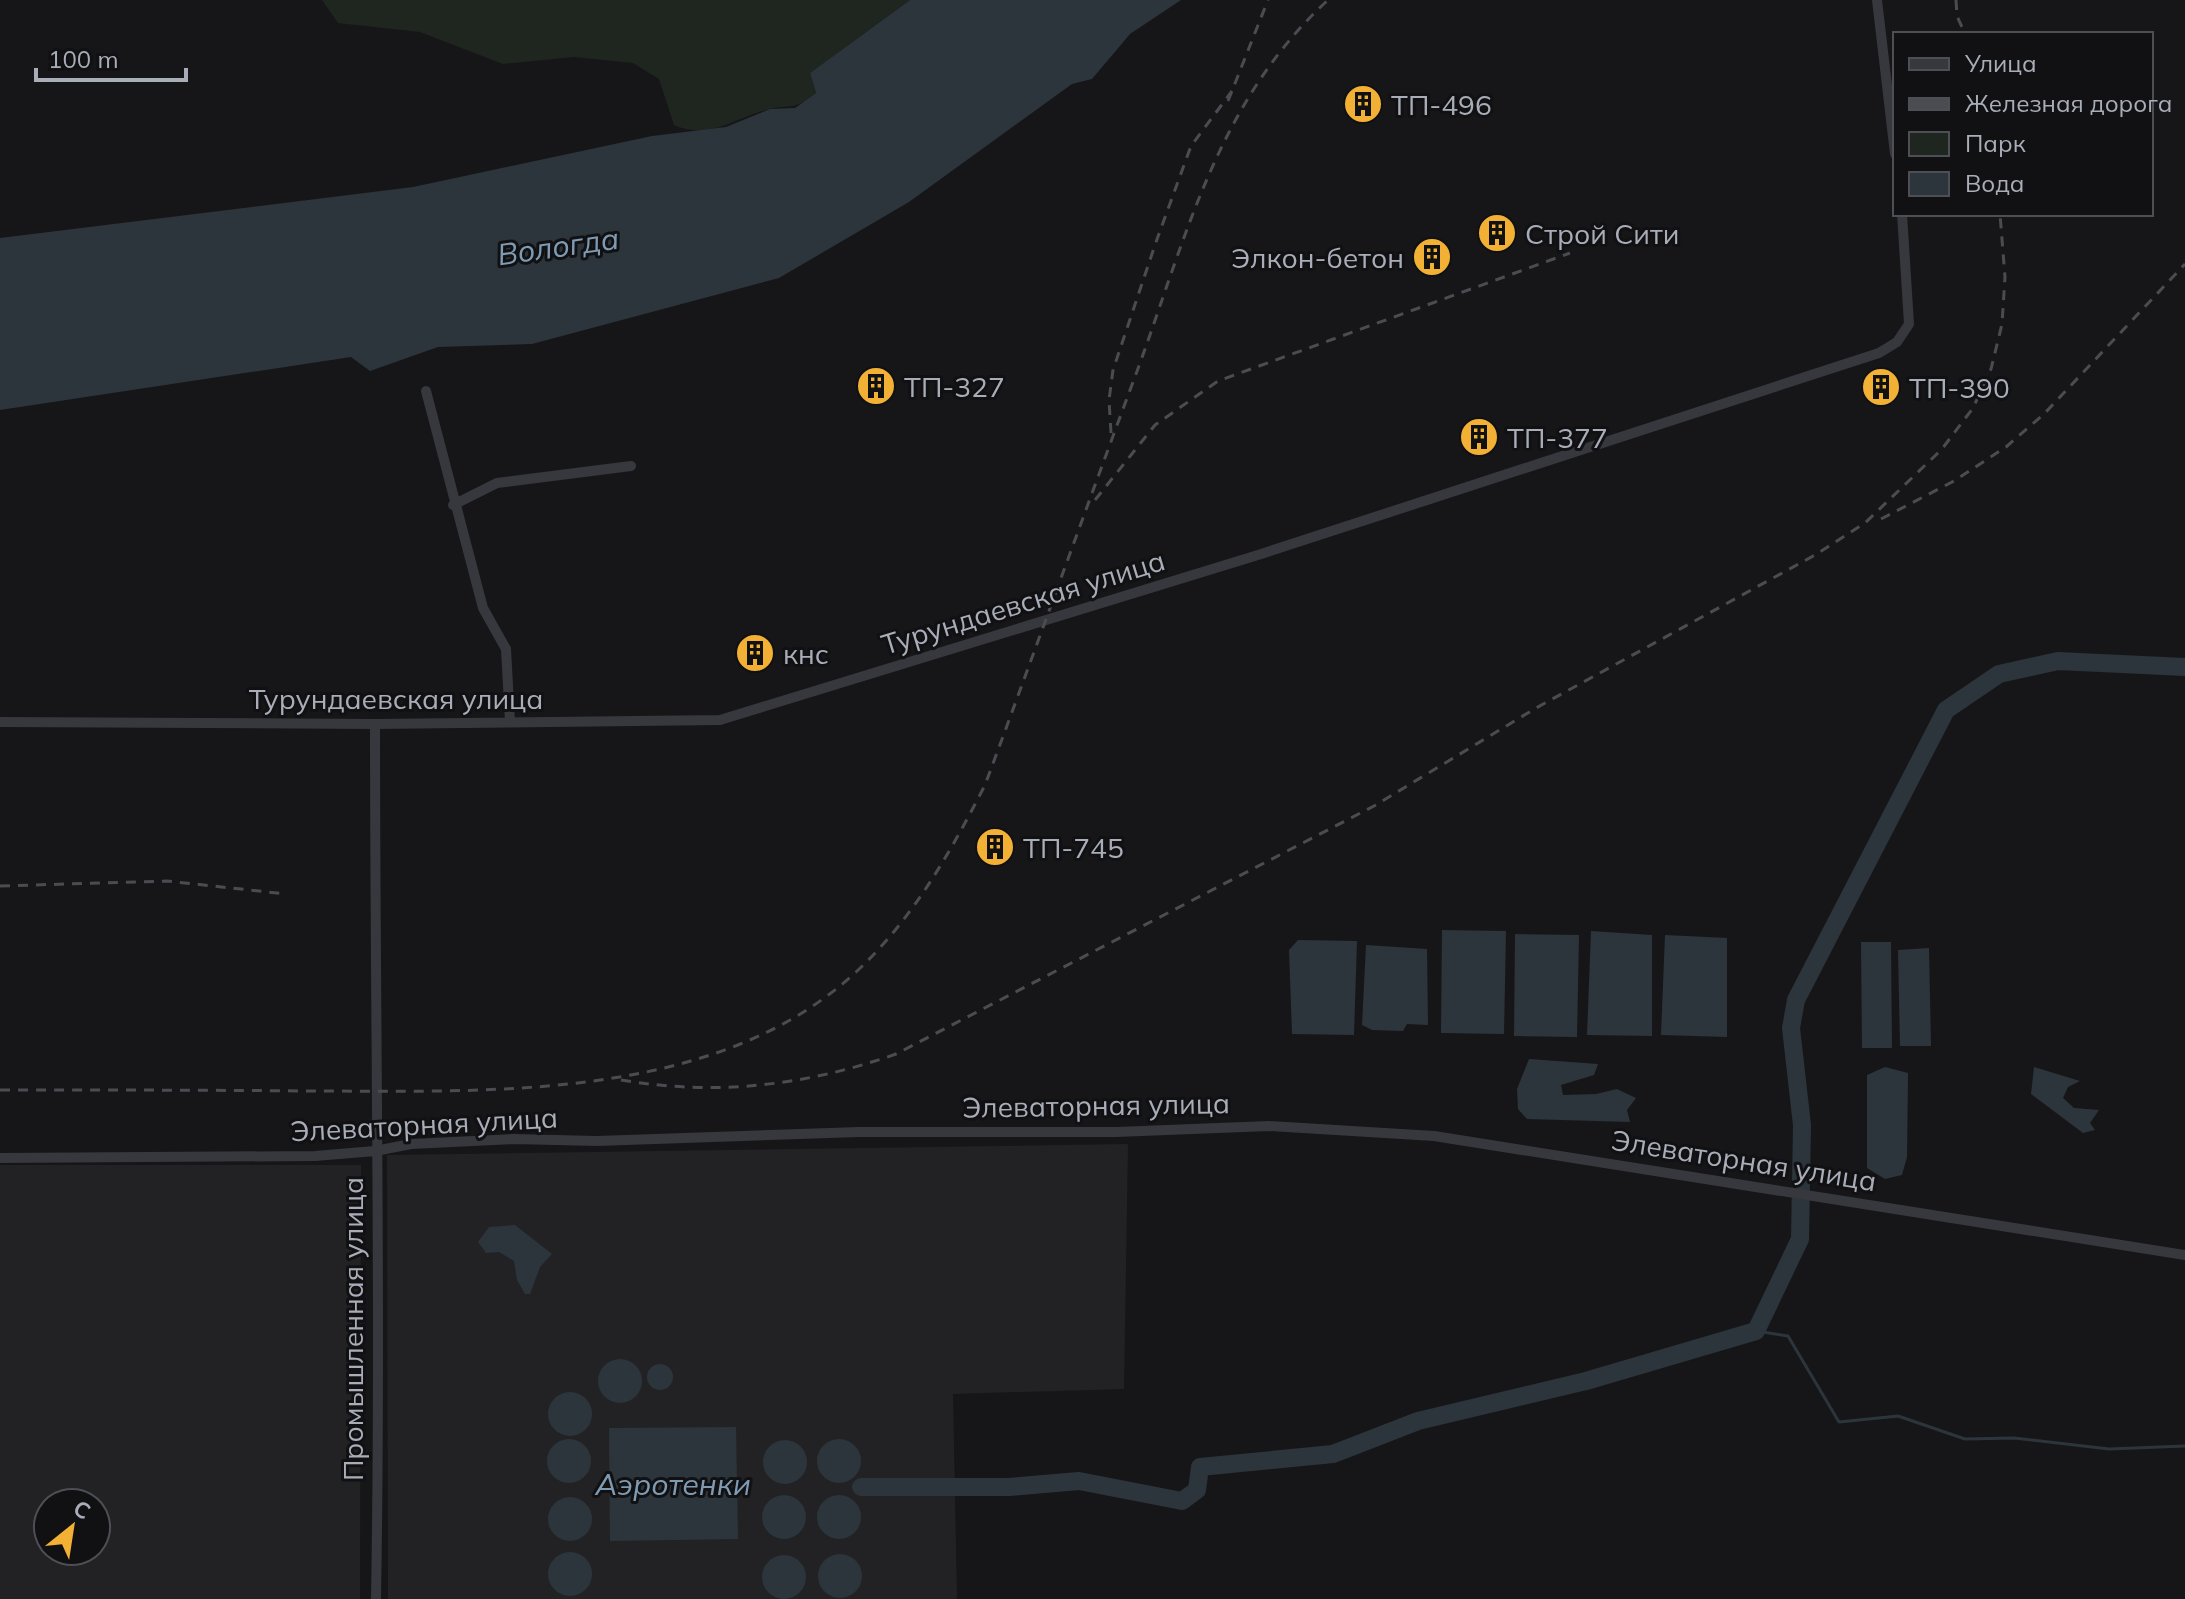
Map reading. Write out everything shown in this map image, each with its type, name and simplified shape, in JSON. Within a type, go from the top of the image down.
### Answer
[{"type":"street","points":[[1877,0],[1893,137]]},
{"type":"street","name":"Турундаевская улица","points":[[0,722],[375,724],[720,720],[1258,555],[1879,353],[1897,342],[1909,324],[1902,216]]},
{"type":"street","points":[[426,391],[453,505],[483,608],[506,649],[510,722]]},
{"type":"street","points":[[453,505],[497,483],[631,466]]},
{"type":"street","name":"Промышленная улица","points":[[375,724],[375,1151],[379,1233],[376,1599]]},
{"type":"street","name":"Элеваторная улица","points":[[0,1158],[315,1156],[375,1151],[411,1144],[513,1139],[597,1141],[859,1132],[1116,1132],[1269,1126],[1434,1136],[2185,1255]]},
{"type":"shaded area","points":[[1128,1144],[1124,1389],[953,1394],[957,1599],[388,1599],[387,1155]]},
{"type":"shaded area","points":[[0,1165],[361,1165],[360,1599],[0,1599]]},
{"type":"green space","points":[[322,0],[910,0],[810,73],[816,93],[802,103],[699,130],[674,125],[659,79],[633,63],[574,57],[503,64],[420,32],[338,23]]},
{"type":"water","name":"Вологда","points":[[910,0],[1181,0],[1130,34],[1092,79],[1072,84],[909,202],[779,278],[532,344],[438,347],[370,371],[351,357],[0,410],[0,238],[413,187],[652,136],[726,127],[770,109],[795,108],[816,93],[810,73]]},
{"type":"water","points":[[1442,930],[1506,931],[1504,1034],[1441,1033]]},
{"type":"water","points":[[1591,931],[1652,935],[1652,1036],[1587,1035]]},
{"type":"water","points":[[1515,934],[1579,935],[1577,1037],[1514,1036]]},
{"type":"water","points":[[1665,935],[1727,938],[1727,1037],[1661,1035]]},
{"type":"water","points":[[1298,940],[1357,941],[1354,1035],[1292,1034],[1289,950]]},
{"type":"water","points":[[1861,942],[1891,942],[1892,1048],[1862,1048]]},
{"type":"water","points":[[1366,945],[1427,949],[1428,1025],[1407,1024],[1403,1031],[1372,1030],[1362,1025]]},
{"type":"water","points":[[1929,948],[1931,1046],[1900,1046],[1898,950]]},
{"type":"water","points":[[1529,1059],[1598,1064],[1594,1075],[1561,1085],[1563,1095],[1596,1094],[1617,1089],[1636,1098],[1627,1110],[1630,1122],[1527,1119],[1518,1109],[1517,1089]]},
{"type":"water","points":[[1885,1067],[1908,1073],[1907,1157],[1902,1175],[1885,1179],[1867,1168],[1867,1075]]},
{"type":"water","points":[[2034,1067],[2080,1081],[2068,1087],[2063,1098],[2074,1108],[2099,1110],[2090,1123],[2095,1130],[2083,1133],[2031,1094]]},
{"type":"water","points":[[515,1225],[552,1254],[540,1267],[530,1294],[525,1294],[517,1280],[514,1261],[499,1252],[486,1253],[478,1242],[489,1227]]},
{"type":"water","points":[[620,1359],[635,1366],[642,1381],[635,1396],[620,1403],[605,1396],[598,1381],[605,1366]]},
{"type":"water","points":[[660,1364],[669,1368],[673,1377],[669,1386],[660,1390],[651,1386],[647,1377],[651,1368]]},
{"type":"water","points":[[570,1392],[585,1399],[592,1414],[585,1429],[570,1436],[555,1429],[548,1414],[555,1399]]},
{"type":"water","name":"Аэротенки","points":[[736,1427],[738,1539],[610,1541],[609,1428]]},
{"type":"water","points":[[569,1439],[584,1446],[591,1461],[584,1476],[569,1483],[554,1476],[547,1461],[554,1446]]},
{"type":"water","points":[[839,1439],[854,1446],[861,1461],[854,1476],[839,1483],[824,1476],[817,1461],[824,1446]]},
{"type":"water","points":[[785,1440],[800,1447],[807,1462],[800,1477],[785,1484],[770,1477],[763,1462],[770,1447]]},
{"type":"water","points":[[784,1495],[799,1502],[806,1517],[799,1532],[784,1539],[769,1532],[762,1517],[769,1502]]},
{"type":"water","points":[[839,1495],[854,1502],[861,1517],[854,1532],[839,1539],[824,1532],[817,1517],[824,1502]]},
{"type":"water","points":[[570,1497],[585,1504],[592,1519],[585,1534],[570,1541],[555,1534],[548,1519],[555,1504]]},
{"type":"water","points":[[570,1552],[585,1559],[592,1574],[585,1589],[570,1596],[555,1589],[548,1574],[555,1559]]},
{"type":"water","points":[[840,1554],[855,1561],[862,1576],[855,1591],[840,1598],[825,1591],[818,1576],[825,1561]]},
{"type":"water","points":[[784,1555],[799,1562],[806,1577],[799,1592],[784,1599],[769,1592],[762,1577],[769,1562]]},
{"type":"waterway","points":[[861,1487],[1009,1487],[1079,1481],[1182,1501],[1197,1490],[1200,1467],[1333,1454],[1418,1421],[1586,1381],[1756,1331],[1800,1239],[1802,1125],[1791,1028],[1796,1000],[1946,710],[1999,674],[2058,661],[2185,667]]},
{"type":"waterway","points":[[1756,1331],[1788,1336],[1839,1422],[1898,1416],[1965,1439],[2014,1438],[2109,1449],[2185,1446]]},
{"type":"railway","points":[[1228,101],[1268,0]]},
{"type":"railway","points":[[0,1090],[449,1091],[596,1081],[667,1067],[736,1046],[799,1015],[856,972],[895,930],[929,884],[985,785],[1209,174],[1258,82],[1290,40],[1328,0]]},
{"type":"railway","points":[[1956,0],[1957,16],[1964,32]]},
{"type":"railway","points":[[1111,433],[1109,400],[1113,370],[1156,242],[1191,146],[1232,91]]},
{"type":"railway","points":[[621,1080],[691,1087],[760,1085],[828,1074],[896,1054],[1374,806],[1536,708],[1815,555],[1865,523],[1942,449],[1973,408],[1991,369],[2002,324],[2005,277],[2000,216]]},
{"type":"railway","points":[[1095,500],[1155,425],[1218,381],[1570,253]]},
{"type":"railway","points":[[1881,519],[1954,481],[2006,447],[2044,414],[2185,264]]},
{"type":"railway","points":[[0,886],[167,881],[286,894]]},
{"type":"place","name":"ТП-496","points":[[1363,104]]},
{"type":"place","name":"Строй Сити","points":[[1497,233]]},
{"type":"place","name":"Элкон-бетон","points":[[1432,257]]},
{"type":"place","name":"ТП-327","points":[[876,386]]},
{"type":"place","name":"ТП-390","points":[[1881,387]]},
{"type":"place","name":"ТП-377","points":[[1479,437]]},
{"type":"place","name":"кнс","points":[[755,653]]},
{"type":"place","name":"ТП-745","points":[[995,847]]}]
